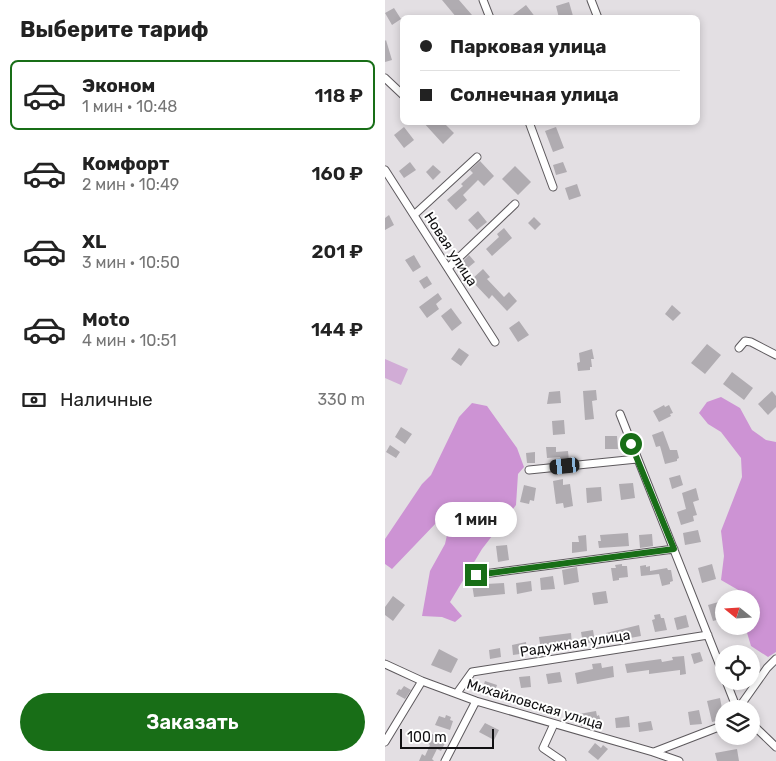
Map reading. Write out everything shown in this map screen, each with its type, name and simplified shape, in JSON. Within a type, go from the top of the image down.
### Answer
[{"type":"street","points":[[483,0],[489,15]]},
{"type":"street","points":[[591,0],[597,15]]},
{"type":"street","points":[[385,78],[400,92]]},
{"type":"street","points":[[530,125],[553,187]]},
{"type":"street","points":[[414,215],[477,157]]},
{"type":"street","name":"Новая улица","points":[[385,170],[495,342]]},
{"type":"street","points":[[448,268],[515,204]]},
{"type":"street","points":[[739,348],[745,341],[751,342],[776,356]]},
{"type":"street","points":[[620,414],[715,653]]},
{"type":"street","points":[[529,470],[637,459]]},
{"type":"street","points":[[476,575],[674,549]]},
{"type":"street","name":"Радужная улица","points":[[457,693],[472,672],[708,635]]},
{"type":"street","points":[[744,700],[776,659]]},
{"type":"street","name":"Михайловская улица","points":[[385,664],[422,681],[476,701],[679,761]]},
{"type":"street","points":[[385,742],[422,681]]},
{"type":"street","points":[[445,761],[476,701]]},
{"type":"street","points":[[554,724],[543,748],[562,761]]},
{"type":"street","points":[[653,752],[715,728]]},
{"type":"street","points":[[760,732],[776,747]]},
{"type":"shaded area","points":[[385,359],[408,369],[401,385],[385,378]]},
{"type":"shaded area","points":[[721,397],[740,408],[752,430],[766,440],[776,442],[776,652],[768,657],[760,652],[760,645],[751,645],[748,635],[760,635],[760,590],[738,590],[721,580],[724,556],[721,531],[742,477],[741,458],[721,432],[708,424],[699,413],[707,402]]},
{"type":"shaded area","points":[[472,403],[487,406],[517,448],[524,467],[518,474],[516,505],[482,549],[450,602],[462,616],[455,622],[442,617],[422,616],[430,571],[445,544],[449,526],[438,521],[392,569],[385,564],[385,539],[422,484],[431,475],[459,417]]},
{"type":"building","points":[[442,0],[459,0],[472,15],[454,15]]},
{"type":"building","points":[[569,2],[573,15],[558,15],[556,6]]},
{"type":"building","points":[[526,5],[534,15],[513,15]]},
{"type":"building","points":[[394,8],[400,20],[392,25],[385,13]]},
{"type":"building","points":[[385,41],[392,60],[385,62]]},
{"type":"building","points":[[426,125],[446,125],[454,133],[443,144]]},
{"type":"building","points":[[404,127],[414,140],[404,148],[394,135]]},
{"type":"building","points":[[556,127],[564,148],[553,152],[545,131]]},
{"type":"building","points":[[480,161],[494,176],[484,186],[478,180],[463,195],[467,200],[456,210],[447,200],[463,186],[461,184],[473,173],[470,170]]},
{"type":"building","points":[[410,162],[416,170],[404,178],[399,171]]},
{"type":"building","points":[[563,162],[567,172],[556,175],[553,165]]},
{"type":"building","points":[[433,165],[441,172],[433,180],[426,172]]},
{"type":"building","points":[[515,166],[531,182],[518,195],[502,179]]},
{"type":"building","points":[[577,184],[581,196],[569,200],[565,188]]},
{"type":"building","points":[[478,211],[487,222],[477,230],[468,220]]},
{"type":"building","points":[[389,215],[394,225],[385,230],[385,218]]},
{"type":"building","points":[[534,217],[541,224],[535,230],[528,223]]},
{"type":"building","points":[[504,228],[512,238],[492,256],[486,249],[499,237],[497,234]]},
{"type":"building","points":[[414,255],[421,267],[413,272],[405,260]]},
{"type":"building","points":[[469,255],[475,262],[464,271],[459,265]]},
{"type":"building","points":[[483,269],[490,277],[487,279],[504,297],[509,292],[517,301],[507,311],[492,295],[489,299],[471,280]]},
{"type":"building","points":[[427,276],[432,284],[424,289],[419,281]]},
{"type":"building","points":[[438,293],[442,299],[436,304],[439,309],[427,318],[419,307]]},
{"type":"building","points":[[672,305],[681,313],[673,321],[665,314]]},
{"type":"building","points":[[451,308],[462,323],[452,331],[441,316]]},
{"type":"building","points":[[519,321],[529,335],[518,342],[509,328]]},
{"type":"building","points":[[707,344],[721,355],[705,374],[691,363]]},
{"type":"building","points":[[459,348],[469,355],[461,366],[451,359]]},
{"type":"building","points":[[592,349],[594,359],[591,359],[592,367],[590,367],[590,370],[578,371],[579,353]]},
{"type":"building","points":[[732,372],[753,388],[744,400],[723,384]]},
{"type":"building","points":[[596,390],[597,400],[592,401],[594,419],[585,420],[583,391]]},
{"type":"building","points":[[560,391],[561,403],[547,404],[549,392]]},
{"type":"building","points":[[772,391],[776,396],[776,407],[768,415],[758,404]]},
{"type":"building","points":[[664,405],[665,407],[669,405],[673,413],[659,422],[653,411]]},
{"type":"building","points":[[564,420],[565,434],[553,435],[552,421]]},
{"type":"building","points":[[401,427],[412,434],[405,444],[395,437]]},
{"type":"building","points":[[663,431],[670,450],[677,450],[679,458],[677,461],[665,464],[660,446],[656,447],[652,435]]},
{"type":"building","points":[[605,436],[617,436],[618,449],[605,449]]},
{"type":"building","points":[[390,445],[400,452],[396,458],[386,452]]},
{"type":"building","points":[[546,447],[556,447],[556,452],[568,451],[569,461],[561,461],[560,457],[547,458]]},
{"type":"building","points":[[535,452],[535,463],[527,463],[526,453]]},
{"type":"building","points":[[680,475],[683,485],[672,489],[669,478]]},
{"type":"building","points":[[563,479],[563,485],[570,484],[573,506],[564,508],[563,503],[556,504],[553,481]]},
{"type":"building","points":[[633,483],[635,498],[621,500],[619,484]]},
{"type":"building","points":[[524,485],[536,488],[534,501],[530,500],[529,504],[520,502]]},
{"type":"building","points":[[601,487],[602,501],[587,503],[586,488]]},
{"type":"building","points":[[696,488],[699,500],[693,502],[697,515],[693,516],[694,521],[681,525],[677,512],[686,509],[682,493]]},
{"type":"building","points":[[698,530],[701,542],[685,545],[683,533]]},
{"type":"building","points":[[628,533],[629,546],[599,548],[598,541],[601,541],[600,535]]},
{"type":"building","points":[[652,534],[653,546],[640,548],[639,535]]},
{"type":"building","points":[[586,535],[587,551],[572,553],[572,542],[579,542],[578,536]]},
{"type":"building","points":[[507,545],[509,560],[498,562],[496,546]]},
{"type":"building","points":[[622,564],[622,566],[627,566],[628,577],[613,581],[611,568],[616,568],[615,565]]},
{"type":"building","points":[[712,564],[716,579],[702,583],[698,568]]},
{"type":"building","points":[[646,565],[646,567],[650,566],[650,571],[667,568],[671,570],[673,581],[662,586],[659,574],[641,576],[640,566]]},
{"type":"building","points":[[577,567],[579,582],[564,585],[562,570]]},
{"type":"building","points":[[553,576],[555,589],[541,590],[540,578]]},
{"type":"building","points":[[531,581],[532,591],[517,594],[516,583]]},
{"type":"building","points":[[504,583],[505,594],[474,597],[472,584]]},
{"type":"building","points":[[606,591],[608,603],[594,605],[592,593]]},
{"type":"building","points":[[393,596],[405,605],[393,621],[385,615],[385,607]]},
{"type":"building","points":[[715,603],[715,620],[713,621],[708,605]]},
{"type":"building","points":[[660,614],[661,618],[664,618],[667,630],[655,632],[652,620],[655,619],[654,615]]},
{"type":"building","points":[[686,615],[689,627],[677,630],[674,618]]},
{"type":"building","points":[[639,625],[641,636],[608,642],[606,633]]},
{"type":"building","points":[[593,630],[595,642],[583,644],[581,632]]},
{"type":"building","points":[[571,633],[572,645],[541,651],[539,637]]},
{"type":"building","points":[[526,642],[527,653],[513,655],[512,645]]},
{"type":"building","points":[[500,648],[501,657],[490,659],[489,650]]},
{"type":"building","points":[[439,649],[458,659],[451,673],[431,665]]},
{"type":"building","points":[[700,652],[703,661],[694,664],[691,654]]},
{"type":"building","points":[[684,656],[686,674],[680,675],[680,670],[649,674],[649,670],[627,673],[625,664],[661,659],[662,662],[673,660],[672,657]]},
{"type":"building","points":[[601,663],[602,668],[613,666],[614,677],[577,684],[575,673],[593,669],[592,664]]},
{"type":"building","points":[[560,672],[562,682],[548,684],[546,674]]},
{"type":"building","points":[[530,676],[531,687],[521,688],[519,677]]},
{"type":"building","points":[[485,681],[497,685],[494,695],[482,691]]},
{"type":"building","points":[[404,686],[411,690],[405,699],[396,694]]},
{"type":"building","points":[[720,698],[720,700],[715,700],[715,721],[712,722],[707,701]]},
{"type":"building","points":[[699,710],[702,724],[690,725],[688,712]]},
{"type":"building","points":[[596,711],[601,722],[581,726],[579,714]]},
{"type":"building","points":[[446,715],[451,717],[450,720],[453,721],[450,730],[435,725],[439,716],[445,718]]},
{"type":"building","points":[[629,716],[630,727],[616,728],[615,718]]},
{"type":"building","points":[[651,721],[653,730],[639,732],[638,723]]},
{"type":"building","points":[[485,723],[499,730],[494,740],[479,732]]},
{"type":"building","points":[[432,734],[446,741],[441,751],[437,749],[432,759],[434,761],[419,761],[422,754],[425,756],[430,745],[427,743]]},
{"type":"building","points":[[595,743],[601,748],[603,745],[608,749],[598,760],[588,752]]},
{"type":"building","points":[[737,749],[739,761],[717,761],[715,753]]},
{"type":"route","points":[[476,575],[674,549],[631,444]]}]
